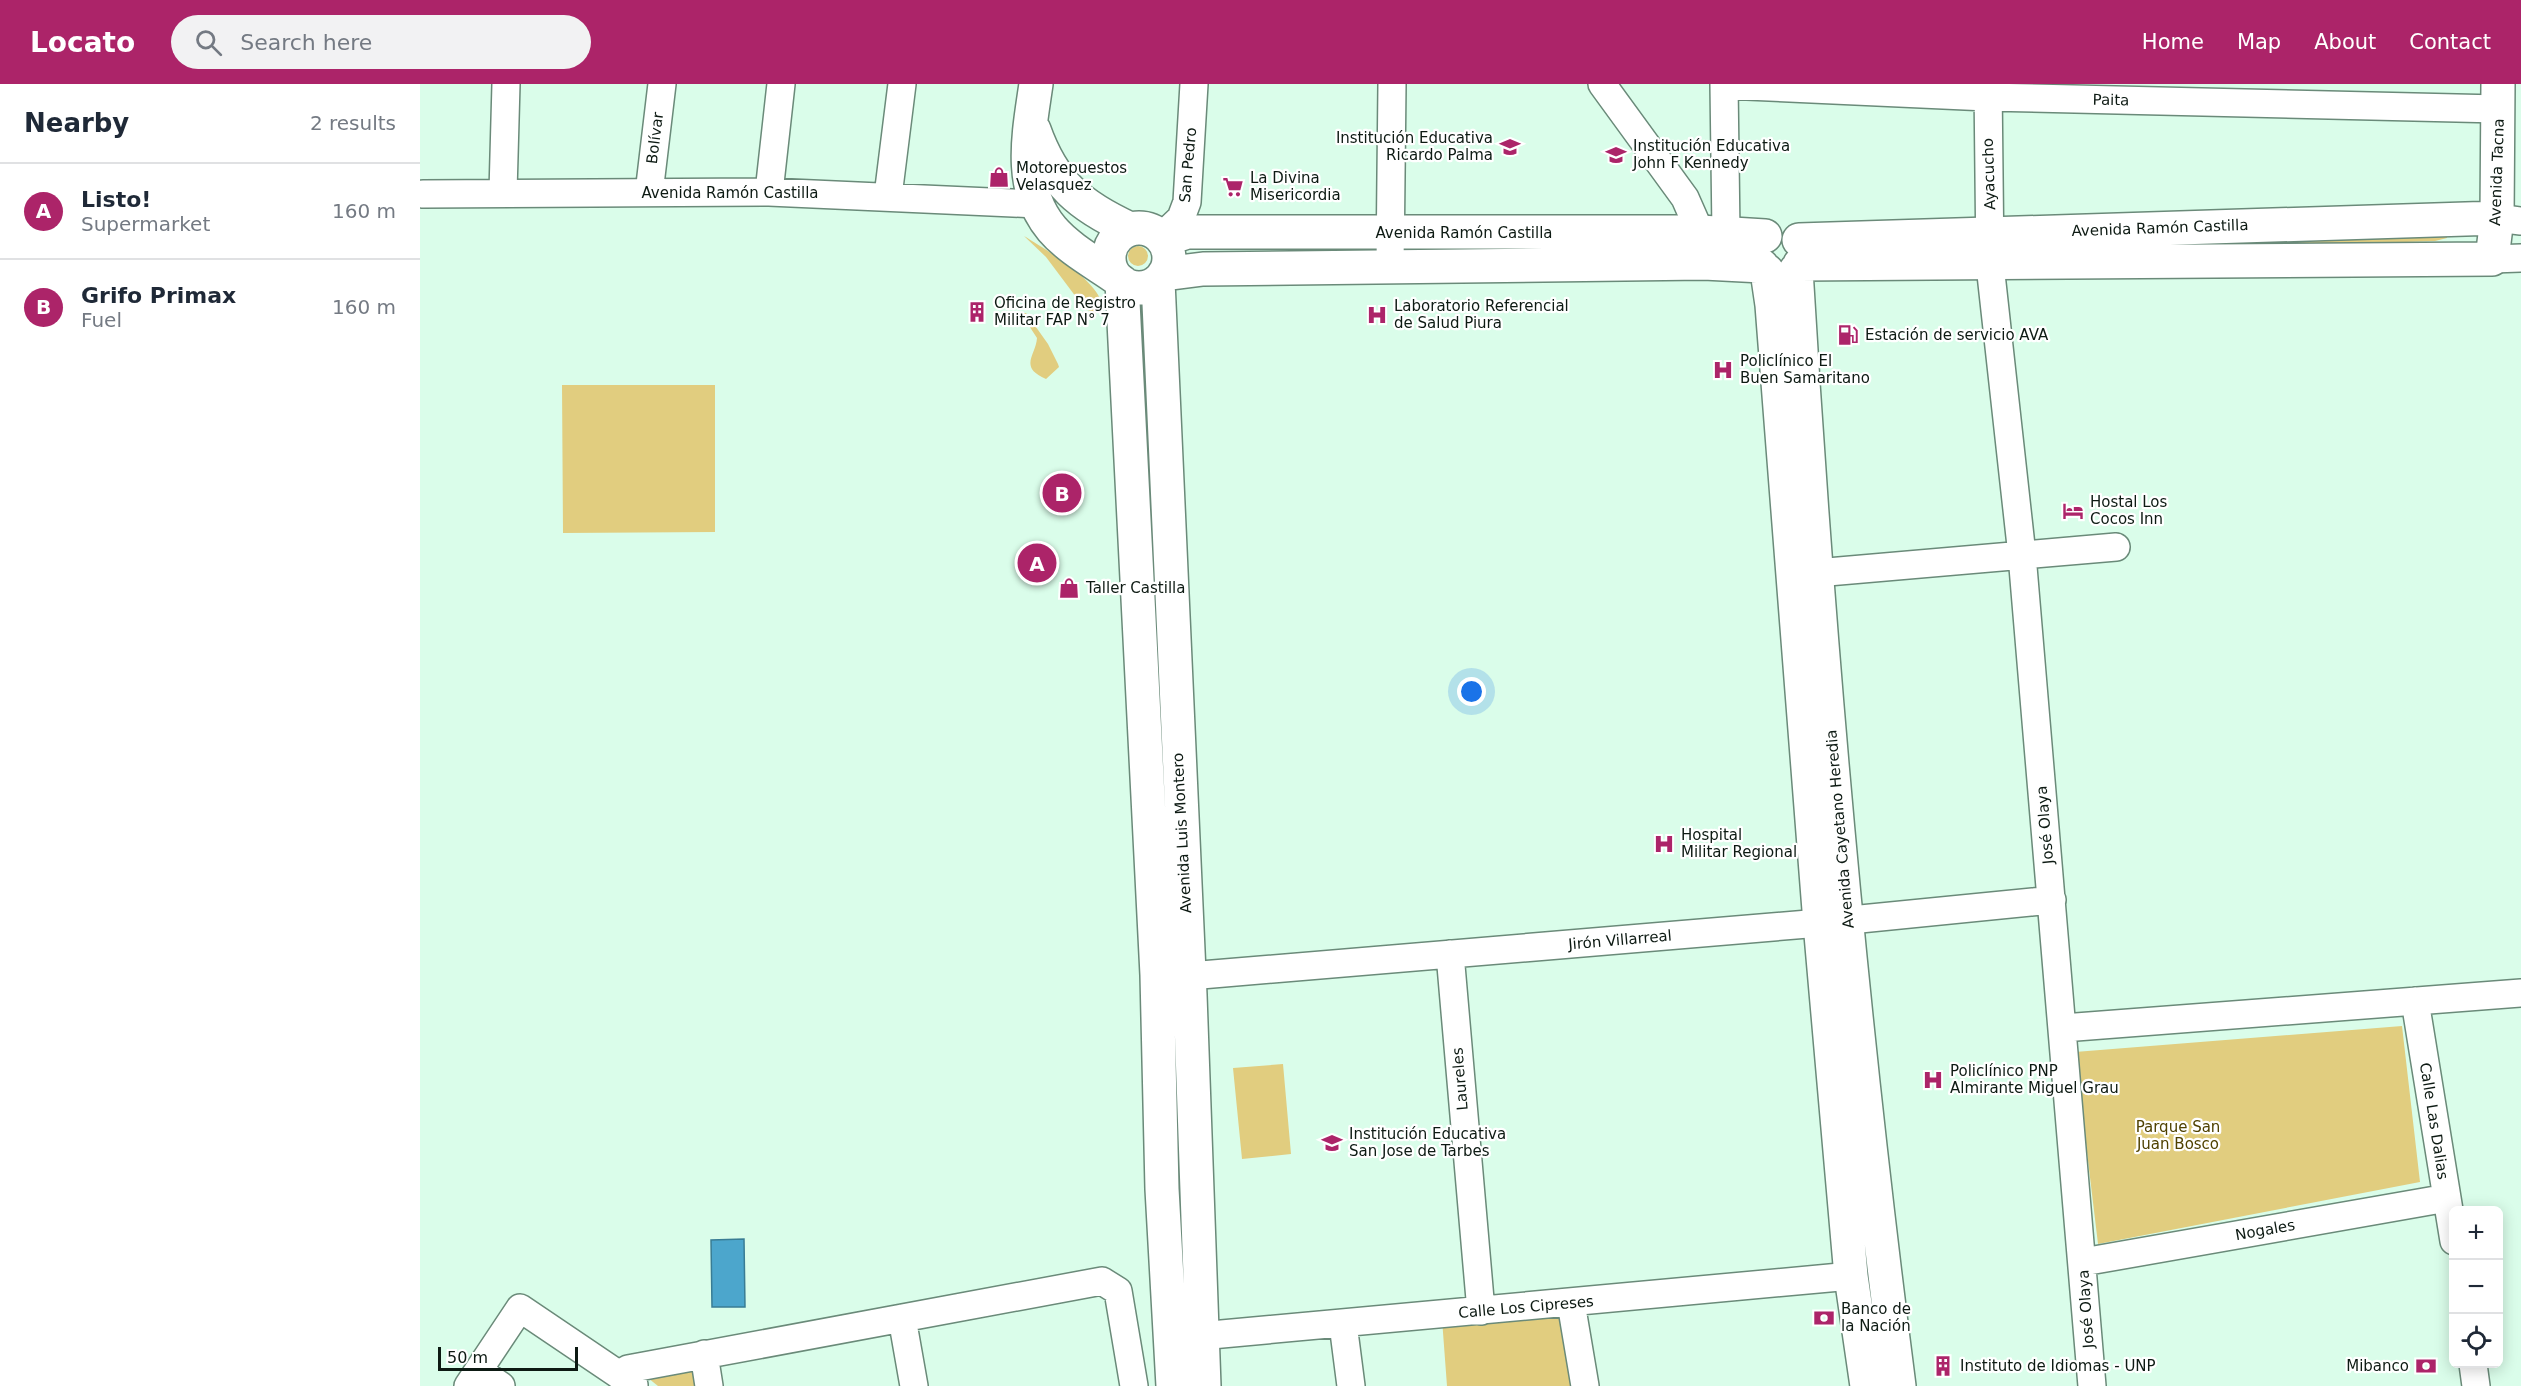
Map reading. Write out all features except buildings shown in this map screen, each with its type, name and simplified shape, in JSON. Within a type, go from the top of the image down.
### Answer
[{"type":"main road","points":[[1031,120],[1042,152],[1052,171],[1076,197],[1103,217],[1130,229],[1147,229],[1162,239],[1169,257],[1161,277],[1144,287],[1136,287],[1120,280],[1052,229],[1037,204],[1029,183],[1031,120],[1036,84]]},
{"type":"main road","name":"Avenida Tacna","points":[[2499,96],[2509,219],[2507,259]]},
{"type":"main road","name":"Avenida Ramón Castilla","points":[[1161,277],[1203,269],[1704,263],[2509,219]]},
{"type":"main road","points":[[1130,229],[1116,239],[1109,255],[1113,272],[1120,280],[1128,389],[1156,975],[1162,1189],[1173,1386]]},
{"type":"main road","name":"Avenida Ramón Castilla","points":[[1162,239],[1187,232],[1713,233],[1781,258]]},
{"type":"main road","name":"Avenida Ramón Castilla","points":[[1991,249],[2507,259]]},
{"type":"main road","name":"Avenida Cayetano Heredia","points":[[1781,258],[1816,573],[1851,1276],[1867,1386]]},
{"type":"main road","name":"Avenida Cayetano Heredia","points":[[1781,258],[1772,305],[1834,922],[1899,1386]]},
{"type":"main road","name":"Avenida Luis Montero","points":[[1161,277],[1162,388],[1189,976],[1200,1336],[1204,1386]]},
{"type":"main road","points":[[1128,389],[1162,388]]},
{"type":"main road","points":[[1134,518],[1168,516]]},
{"type":"street","points":[[504,192],[506,84]]},
{"type":"street","name":"Bolívar","points":[[649,193],[662,84]]},
{"type":"street","points":[[768,192],[782,84]]},
{"type":"street","points":[[888,196],[902,84]]},
{"type":"street","name":"San Pedro","points":[[1162,239],[1181,219],[1187,202],[1194,84]]},
{"type":"street","points":[[1390,267],[1392,84]]},
{"type":"street","points":[[1602,84],[1713,233]]},
{"type":"street","points":[[1713,233],[1724,84]]},
{"type":"street","name":"Paita","points":[[1724,84],[1988,91],[2499,96]]},
{"type":"street","name":"Ayacucho","points":[[1988,91],[1991,249]]},
{"type":"street","name":"Avenida Ramón Castilla","points":[[423,194],[768,192],[1037,204]]},
{"type":"street","name":"José Olaya","points":[[1991,249],[2022,555],[2092,1386]]},
{"type":"street","points":[[1816,573],[2116,547]]},
{"type":"street","name":"Jirón Villarreal","points":[[1189,976],[1834,922],[2052,900]]},
{"type":"street","name":"Laureles","points":[[1450,954],[1481,1311]]},
{"type":"street","points":[[2063,1028],[2521,993]]},
{"type":"street","name":"Calle Las Dalias","points":[[2415,1001],[2449,1210]]},
{"type":"street","name":"Nogales","points":[[2083,1262],[2447,1198]]},
{"type":"street","name":"Calle Los Cipreses","points":[[1200,1336],[1851,1276]]},
{"type":"street","points":[[501,1386],[474,1379],[520,1308],[627,1381],[628,1369],[1101,1281],[1118,1291],[1134,1386]]},
{"type":"street","points":[[1571,1303],[1585,1386]]},
{"type":"street","points":[[902,1318],[914,1386]]},
{"type":"street","points":[[1343,1323],[1351,1386]]},
{"type":"street","points":[[704,1354],[709,1386]]},
{"type":"street","points":[[2474,1368],[2476,1386]]},
{"type":"green space","points":[[2447,232],[2447,238],[2435,241],[2017,256],[2017,247]]},
{"type":"green space","points":[[1024,236],[1069,266],[1091,286],[1102,305],[1095,313],[1085,309],[1046,257]]},
{"type":"green space","points":[[1134,246],[1142,246],[1148,252],[1148,260],[1142,266],[1134,266],[1128,260],[1128,252]]},
{"type":"green space","points":[[1024,313],[1048,344],[1059,367],[1046,379],[1033,370],[1031,365],[1037,338],[1022,315]]},
{"type":"green space","points":[[562,385],[715,385],[715,532],[563,533]]},
{"type":"green space","name":"Parque San Juan Bosco","points":[[2402,1026],[2420,1182],[2098,1244],[2075,1052]]},
{"type":"green space","points":[[1283,1064],[1291,1154],[1242,1159],[1233,1068]]},
{"type":"green space","points":[[1563,1308],[1580,1386],[1447,1386],[1442,1319]]},
{"type":"green space","points":[[697,1369],[701,1386],[658,1386],[648,1378]]},
{"type":"water","points":[[744,1239],[745,1307],[712,1307],[711,1240]]},
{"type":"place","name":"Institución Educativa Ricardo Palma","points":[[1510,147]]},
{"type":"place","name":"Institución Educativa John F Kennedy","points":[[1616,155]]},
{"type":"place","name":"Motorepuestos Velasquez","points":[[999,177]]},
{"type":"place","name":"La Divina Misericordia","points":[[1233,187]]},
{"type":"place","name":"Oficina de Registro Militar FAP N° 7","points":[[977,312]]},
{"type":"place","name":"Laboratorio Referencial de Salud Piura","points":[[1377,315]]},
{"type":"place","name":"Estación de servicio AVA","points":[[1848,335]]},
{"type":"place","name":"Policlínico El Buen Samaritano","points":[[1723,370]]},
{"type":"place","name":"Grifo Primax","points":[[1062,493]]},
{"type":"place","name":"Hostal Los Cocos Inn","points":[[2073,511]]},
{"type":"place","name":"Listo!","points":[[1037,563]]},
{"type":"place","name":"Taller Castilla","points":[[1069,588]]},
{"type":"place","name":"Hospital Militar Regional","points":[[1664,844]]},
{"type":"place","name":"Policlínico PNP Almirante Miguel Grau","points":[[1933,1080]]},
{"type":"place","name":"Institución Educativa San Jose de Tarbes","points":[[1332,1143]]},
{"type":"place","name":"Banco de la Nación","points":[[1824,1318]]},
{"type":"place","name":"Instituto de Idiomas - UNP","points":[[1943,1366]]},
{"type":"place","name":"Mibanco","points":[[2426,1366]]}]
